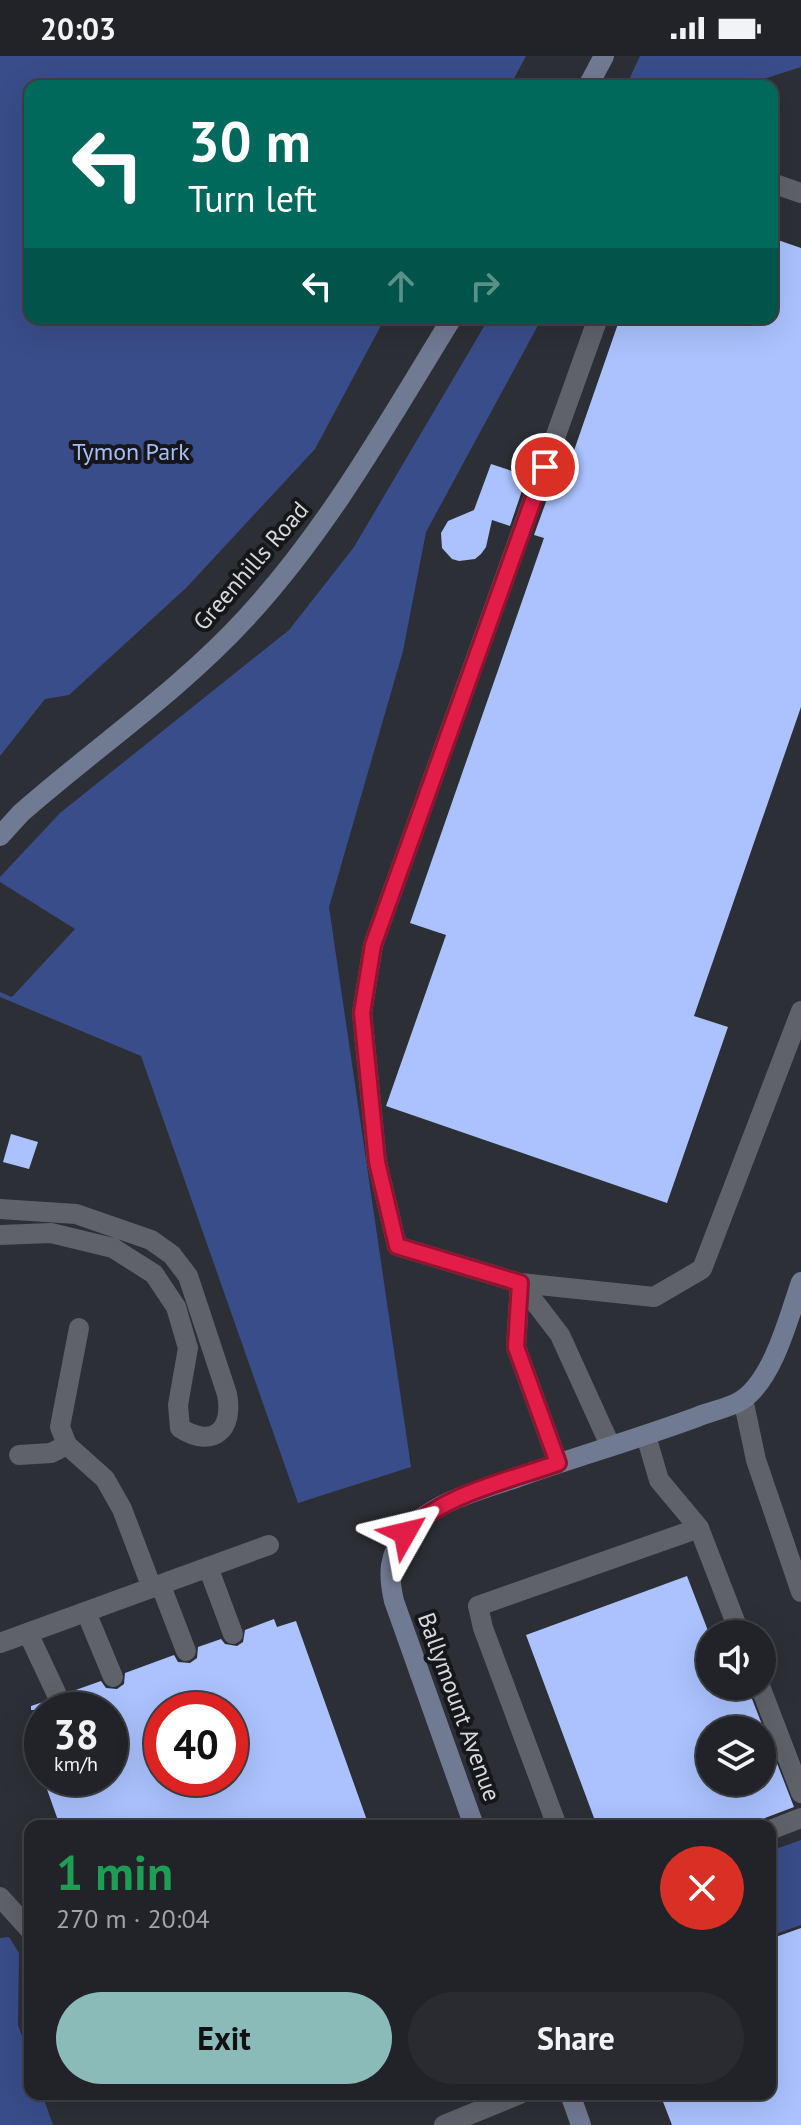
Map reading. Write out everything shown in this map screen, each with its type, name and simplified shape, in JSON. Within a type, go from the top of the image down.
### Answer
[{"type":"street","points":[[591,80],[604,56]]},
{"type":"street","name":"Greenhills Road","points":[[0,836],[21,813],[167,691],[245,620],[330,516],[448,324]]},
{"type":"street","name":"Ballymount Avenue","points":[[472,1820],[399,1619],[389,1577],[392,1556],[405,1533],[422,1517],[464,1496],[610,1445],[646,1436],[743,1399],[770,1368],[801,1282]]},
{"type":"street","points":[[572,2100],[581,2125]]},
{"type":"lane","points":[[778,185],[801,193]]},
{"type":"lane","points":[[596,324],[373,945],[362,1013],[377,1162],[397,1246],[520,1283],[654,1297],[702,1269],[801,1011]]},
{"type":"lane","points":[[0,1209],[76,1214],[151,1240],[172,1255],[188,1276],[227,1394],[230,1410],[227,1424],[220,1433],[207,1437],[191,1435],[180,1428],[178,1405],[188,1348],[176,1307],[154,1274],[113,1248],[51,1233],[0,1235]]},
{"type":"lane","points":[[520,1283],[560,1335],[610,1445]]},
{"type":"lane","points":[[520,1283],[516,1347],[558,1463]]},
{"type":"lane","points":[[79,1328],[60,1427],[67,1445],[105,1479],[122,1509],[186,1651]]},
{"type":"lane","points":[[743,1399],[756,1460],[793,1545],[801,1592]]},
{"type":"lane","points":[[646,1436],[659,1480],[699,1528],[735,1620]]},
{"type":"lane","points":[[19,1455],[51,1453],[67,1445]]},
{"type":"lane","points":[[555,1820],[483,1628],[478,1606],[699,1528]]},
{"type":"lane","points":[[0,1643],[269,1545]]},
{"type":"lane","points":[[208,1567],[233,1634]]},
{"type":"lane","points":[[86,1612],[113,1677]]},
{"type":"lane","points":[[28,1633],[56,1692]]},
{"type":"lane","points":[[767,1700],[794,1759],[801,1793]]},
{"type":"lane","points":[[776,1828],[801,1818]]},
{"type":"lane","points":[[0,1897],[24,1923]]},
{"type":"lane","points":[[444,2125],[505,2100]]},
{"type":"green space","name":"Tymon Park","points":[[0,56],[526,56],[513,80],[24,80],[24,324],[382,324],[315,449],[186,588],[69,695],[45,699],[0,756]]},
{"type":"green space","points":[[640,56],[801,56],[801,67],[761,80],[629,80]]},
{"type":"green space","points":[[485,324],[539,324],[426,532],[403,651],[329,907],[411,1467],[298,1503],[141,1056],[0,997],[0,992],[12,997],[75,929],[0,882],[0,877],[60,813],[289,630],[354,547]]},
{"type":"green space","points":[[801,1840],[801,1925],[776,1934],[776,1849]]},
{"type":"green space","points":[[9,1937],[19,1953],[18,2025],[24,2042],[24,2100],[44,2100],[53,2125],[0,2125],[0,1938]]},
{"type":"building","points":[[778,240],[801,248],[801,707],[694,1016],[728,1027],[667,1203],[386,1106],[446,935],[410,923],[544,538],[534,535],[552,485],[561,488],[618,324],[778,324]]},
{"type":"building","points":[[491,464],[527,476],[510,526],[492,520],[486,547],[481,554],[475,559],[452,559],[442,548],[441,533],[448,521],[474,510]]},
{"type":"building","points":[[11,1134],[38,1142],[29,1169],[3,1162]]},
{"type":"building","points":[[687,1576],[704,1620],[696,1620],[696,1700],[752,1700],[759,1716],[696,1716],[696,1796],[776,1796],[776,1761],[794,1807],[763,1820],[595,1820],[526,1635]]},
{"type":"building","points":[[274,1619],[277,1627],[296,1621],[367,1820],[58,1820],[49,1796],[128,1796],[128,1692],[70,1692],[101,1681],[106,1688],[117,1689],[124,1684],[125,1673],[174,1655],[178,1662],[190,1663],[197,1658],[198,1647],[221,1639],[225,1644],[237,1646],[243,1642],[245,1630]]},
{"type":"building","points":[[801,1928],[801,2125],[672,2125],[662,2100],[776,2100],[776,1937]]},
{"type":"route","points":[[405,1533],[422,1517],[464,1496],[558,1463],[516,1347],[520,1283],[397,1246],[377,1162],[362,1013],[373,945],[545,467]]}]
